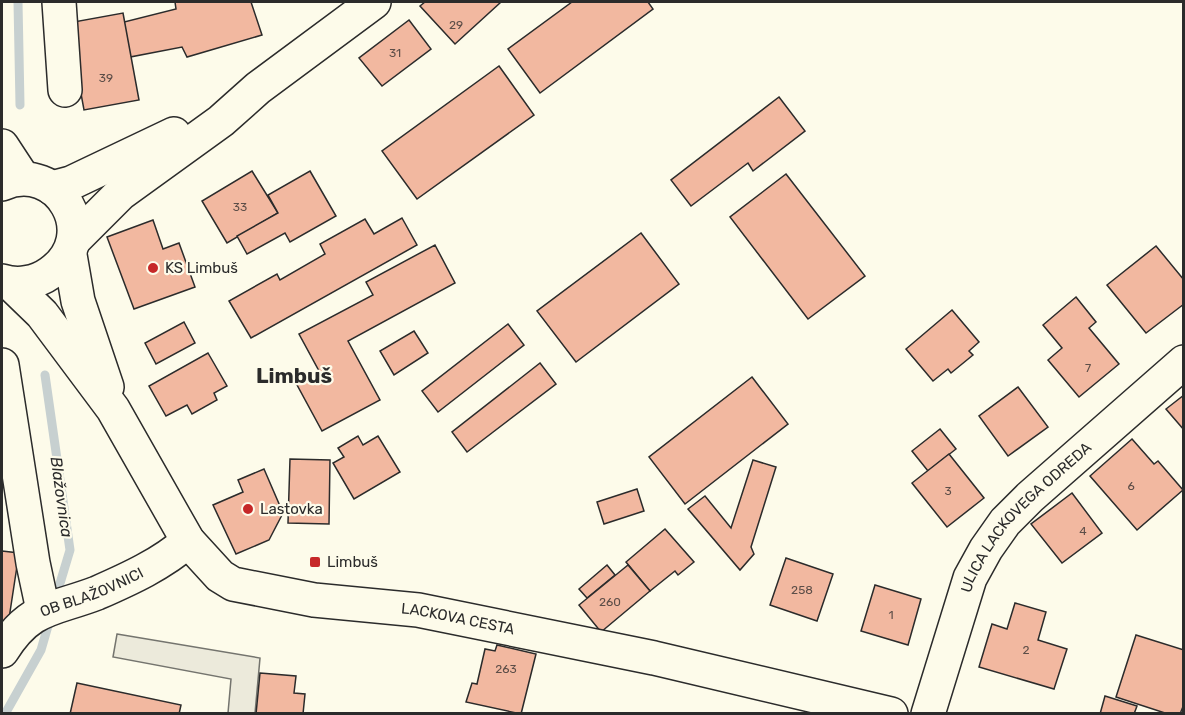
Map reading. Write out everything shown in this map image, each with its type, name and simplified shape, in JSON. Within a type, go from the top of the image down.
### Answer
[{"type":"street","points":[[59,2],[65,90]]},
{"type":"street","points":[[6,283],[43,278],[120,194],[221,121],[258,88],[374,2]]},
{"type":"street","points":[[25,184],[71,183],[141,151],[258,88]]},
{"type":"street","points":[[2,146],[25,184],[71,212],[72,248],[78,301],[113,409]]},
{"type":"street","points":[[6,283],[42,314],[113,409]]},
{"type":"street","name":"ULICA LACKOVEGA ODREDA","points":[[928,714],[970,578],[986,549],[1005,522],[1030,497],[1184,362]]},
{"type":"street","points":[[2,365],[33,563],[16,633]]},
{"type":"street","name":"LACKOVA CESTA","points":[[113,409],[188,541],[220,576],[233,584],[314,600],[428,612],[654,658],[891,714]]},
{"type":"street","name":"OB BLAŽOVNICI","points":[[16,633],[168,559],[188,541]]},
{"type":"shaded area","points":[[117,634],[260,658],[255,713],[228,713],[231,679],[113,657]]},
{"type":"building","points":[[175,2],[251,2],[262,35],[187,57],[182,47],[130,57],[124,22],[176,9]]},
{"type":"building","points":[[425,2],[501,2],[455,44],[420,6]]},
{"type":"building","points":[[572,2],[648,2],[653,9],[540,93],[508,49]]},
{"type":"building","points":[[123,13],[139,100],[84,110],[68,23]]},
{"type":"building","points":[[409,20],[431,49],[382,86],[359,58]]},
{"type":"building","points":[[499,66],[534,115],[417,199],[382,151]]},
{"type":"building","points":[[779,97],[805,131],[753,171],[748,163],[691,206],[671,180]]},
{"type":"building","points":[[252,171],[278,213],[227,243],[202,201]]},
{"type":"building","points":[[310,171],[336,216],[290,242],[285,233],[247,254],[237,236],[278,213],[268,195]]},
{"type":"building","points":[[786,174],[865,276],[808,319],[730,217]]},
{"type":"building","points":[[402,218],[417,245],[251,338],[229,301],[277,274],[280,280],[325,254],[320,244],[365,219],[374,234]]},
{"type":"building","name":"KS Limbuš","points":[[153,220],[163,249],[179,243],[195,287],[134,309],[107,237]]},
{"type":"building","points":[[641,233],[679,284],[576,362],[537,311]]},
{"type":"building","points":[[435,245],[455,283],[348,341],[380,400],[322,431],[296,383],[319,371],[299,334],[373,295],[366,282]]},
{"type":"building","points":[[1156,246],[1184,280],[1184,304],[1146,333],[1107,285]]},
{"type":"building","points":[[1076,297],[1096,322],[1089,328],[1119,364],[1079,397],[1048,360],[1062,348],[1043,325]]},
{"type":"building","points":[[952,310],[979,342],[969,351],[973,355],[951,373],[948,369],[933,381],[906,349]]},
{"type":"building","points":[[184,322],[195,343],[156,364],[145,343]]},
{"type":"building","points":[[508,324],[524,345],[438,412],[422,391]]},
{"type":"building","points":[[414,331],[428,353],[394,375],[380,351]]},
{"type":"building","points":[[208,353],[227,386],[214,393],[217,400],[192,414],[187,405],[166,416],[149,386]]},
{"type":"building","points":[[540,363],[556,384],[467,452],[452,432]]},
{"type":"building","points":[[752,377],[788,424],[685,504],[649,457]]},
{"type":"building","points":[[1018,387],[1048,427],[1008,456],[979,416]]},
{"type":"building","points":[[1184,395],[1184,430],[1166,409]]},
{"type":"building","points":[[940,429],[956,449],[928,471],[912,451]]},
{"type":"building","points":[[358,436],[363,445],[378,436],[400,472],[354,499],[333,463],[344,457],[338,448]]},
{"type":"building","points":[[1132,439],[1154,464],[1158,461],[1183,490],[1137,530],[1090,476]]},
{"type":"building","points":[[949,454],[984,498],[947,527],[912,483]]},
{"type":"building","points":[[290,459],[330,460],[329,524],[288,523]]},
{"type":"building","points":[[753,460],[776,467],[751,547],[754,554],[740,570],[688,509],[705,496],[731,528]]},
{"type":"building","name":"Lastovka","points":[[264,469],[283,513],[269,540],[236,554],[213,505],[243,492],[238,480]]},
{"type":"building","points":[[637,489],[644,511],[604,524],[597,502]]},
{"type":"building","points":[[1072,493],[1102,533],[1062,563],[1031,524]]},
{"type":"building","points":[[665,529],[694,562],[678,575],[675,571],[650,591],[626,562]]},
{"type":"building","points":[[2,551],[19,553],[8,625],[2,623]]},
{"type":"building","points":[[786,558],[833,574],[817,621],[770,605]]},
{"type":"building","points":[[607,565],[615,575],[587,598],[579,589]]},
{"type":"building","points":[[628,565],[650,591],[601,632],[579,605]]},
{"type":"building","points":[[875,585],[921,599],[908,645],[861,631]]},
{"type":"building","points":[[1015,603],[1046,612],[1038,640],[1067,649],[1054,689],[979,667],[992,624],[1007,629]]},
{"type":"building","points":[[1136,635],[1184,650],[1184,704],[1180,714],[1168,714],[1116,697]]},
{"type":"building","points":[[497,645],[536,654],[521,714],[466,702],[472,683],[477,684],[485,649],[495,651]]},
{"type":"building","points":[[260,673],[296,676],[294,693],[305,694],[303,714],[256,714]]},
{"type":"building","points":[[77,683],[181,705],[179,714],[70,714]]},
{"type":"building","points":[[1105,696],[1137,706],[1134,714],[1100,714]]},
{"type":"waterway","name":"Blažovnica","points":[[18,2],[20,105]]},
{"type":"waterway","name":"Blažovnica","points":[[45,375],[70,550],[55,600]]},
{"type":"waterway","name":"Blažovnica","points":[[5,714],[41,650],[50,619]]},
{"type":"place","name":"KS Limbuš","points":[[153,268]]},
{"type":"place","name":"Lastovka","points":[[248,509]]},
{"type":"place","name":"Limbuš","points":[[315,562]]},
{"type":"district","name":"Limbuš","points":[[294,376]]}]
